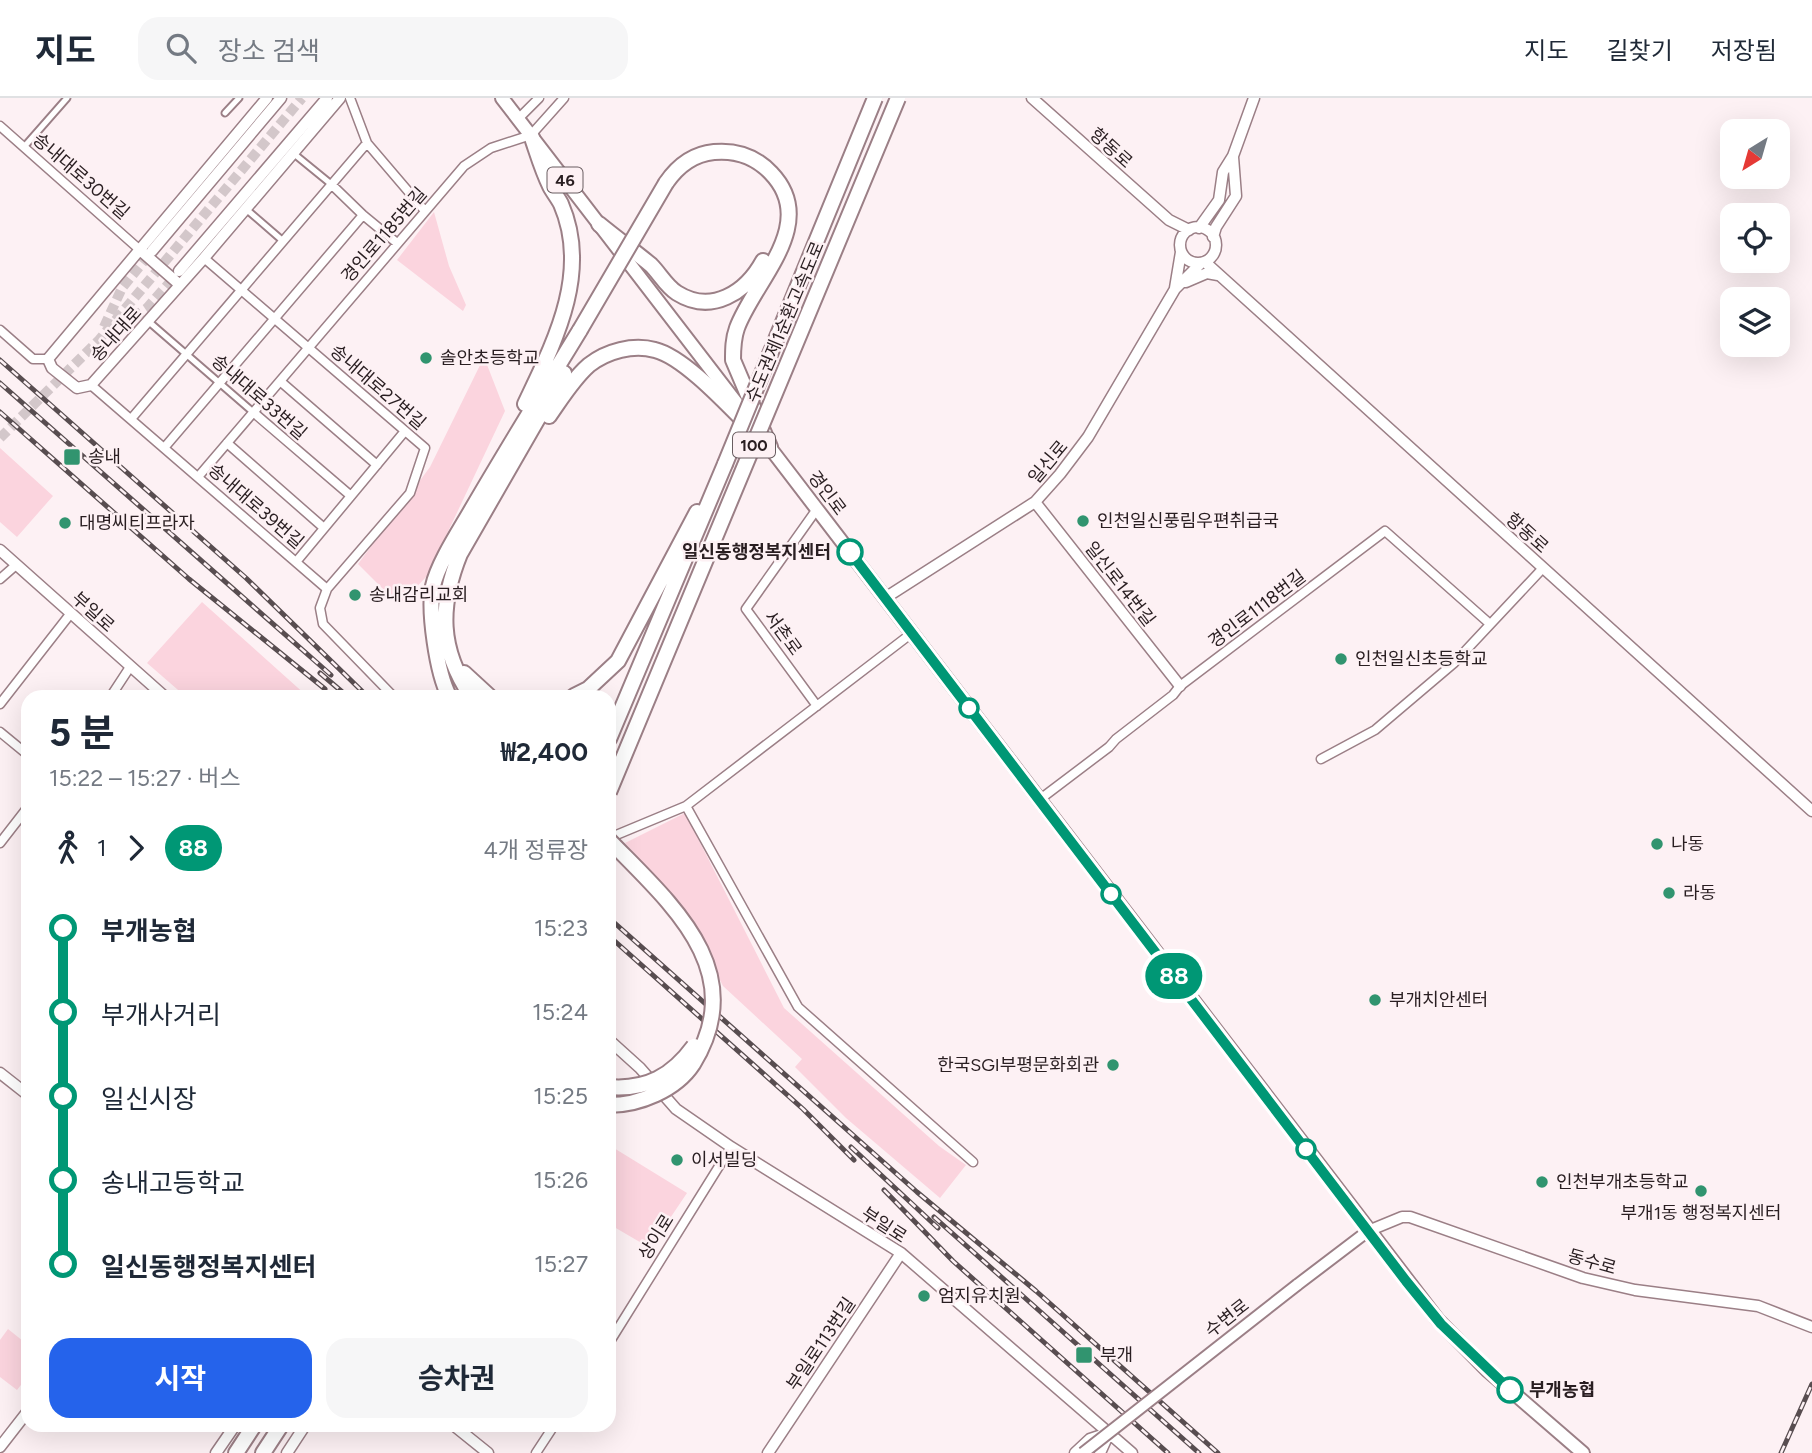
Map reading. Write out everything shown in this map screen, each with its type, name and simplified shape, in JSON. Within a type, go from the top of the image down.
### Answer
[{"type":"highway","name":"수도권제1순환고속도로","points":[[616,722],[875,98]]},
{"type":"highway","name":"수도권제1순환고속도로","points":[[616,775],[898,98]]},
{"type":"highway","points":[[495,469],[558,332],[572,279],[572,248],[564,214],[549,185],[531,135]]},
{"type":"highway","points":[[447,690],[440,674],[445,611],[451,577],[460,554],[676,169],[709,152],[727,151],[746,155],[763,164],[777,179],[785,194],[789,225],[784,243],[742,318],[733,345],[733,360],[770,447]]},
{"type":"highway","points":[[599,224],[654,268],[678,293],[691,299],[713,301],[738,292],[757,272],[776,239],[781,212],[771,184],[758,171],[742,162],[727,158],[710,159],[694,165],[669,185]]},
{"type":"highway","points":[[457,690],[449,678],[432,610],[433,585],[449,548],[495,469],[584,331]]},
{"type":"highway","points":[[502,483],[561,399],[588,366],[616,351],[634,348],[655,350],[673,358],[770,447]]},
{"type":"highway","points":[[586,690],[618,661],[679,542],[724,464]]},
{"type":"highway","points":[[443,647],[456,674],[474,690]]},
{"type":"highway","points":[[616,846],[665,898],[695,937],[712,983],[713,1003],[711,1025],[690,1068],[656,1095],[632,1103],[616,1104]]},
{"type":"highway","points":[[616,859],[672,918],[689,941],[699,966],[705,1011],[694,1045],[673,1070],[644,1086],[616,1088]]},
{"type":"highway","points":[[236,1453],[250,1432]]},
{"type":"highway","points":[[263,1453],[277,1432]]},
{"type":"main road","name":"경인로","points":[[502,98],[1441,1324],[1487,1370],[1583,1453]]},
{"type":"main road","name":"수변로","points":[[1083,1453],[1368,1231]]},
{"type":"street","points":[[24,147],[67,98]]},
{"type":"street","points":[[225,113],[239,98]]},
{"type":"street","name":"송내대로","points":[[267,98],[48,359],[52,368],[77,388],[91,385],[204,258],[340,98]]},
{"type":"street","points":[[152,251],[281,98]]},
{"type":"street","points":[[179,271],[327,98]]},
{"type":"street","points":[[350,98],[367,142],[425,211]]},
{"type":"street","points":[[518,119],[539,98]]},
{"type":"street","points":[[531,135],[564,98]]},
{"type":"street","name":"항동로","points":[[1032,98],[1169,220],[1194,229]]},
{"type":"street","points":[[1194,229],[1205,229],[1213,237],[1216,248],[1203,262],[1189,261],[1181,249],[1182,237],[1194,229],[1219,200],[1223,172],[1233,156],[1254,98]]},
{"type":"street","name":"송내대로30번길","points":[[0,126],[140,250]]},
{"type":"street","name":"경인로1185번길","points":[[198,477],[472,159],[492,148],[531,135]]},
{"type":"street","points":[[131,419],[367,142]]},
{"type":"street","points":[[293,153],[397,243]]},
{"type":"street","points":[[1213,237],[1216,227],[1236,196],[1233,156]]},
{"type":"street","points":[[246,209],[283,241]]},
{"type":"street","points":[[164,448],[363,215]]},
{"type":"street","name":"항동로","points":[[1169,220],[1181,249]]},
{"type":"street","name":"일신로","points":[[1175,289],[1181,249]]},
{"type":"street","points":[[140,250],[180,285]]},
{"type":"street","name":"항동로","points":[[1214,253],[1222,276]]},
{"type":"street","name":"송내대로27번길","points":[[204,258],[425,448],[410,493],[327,589]]},
{"type":"street","name":"항동로","points":[[1203,262],[1222,276],[1812,811]]},
{"type":"street","name":"일신로","points":[[885,598],[1035,502],[1088,437],[1175,289],[1203,262]]},
{"type":"street","points":[[1175,289],[1194,277],[1207,273],[1222,276]]},
{"type":"street","name":"송내대로33번길","points":[[148,321],[351,496]]},
{"type":"street","points":[[0,330],[33,359],[48,359]]},
{"type":"street","points":[[280,381],[377,465]]},
{"type":"street","name":"송내대로39번길","points":[[91,385],[327,589]]},
{"type":"street","points":[[296,562],[405,431]]},
{"type":"street","points":[[226,443],[324,528]]},
{"type":"street","name":"일신로14번길","points":[[1035,502],[1180,686]]},
{"type":"street","name":"서촌로","points":[[817,509],[746,609],[817,706]]},
{"type":"street","name":"경인로1118번길","points":[[1039,800],[1109,747],[1180,686],[1385,531],[1490,624]]},
{"type":"street","name":"부일로","points":[[0,550],[157,690]]},
{"type":"street","points":[[0,579],[16,565]]},
{"type":"street","points":[[1321,759],[1375,730],[1454,663],[1542,568]]},
{"type":"street","points":[[327,589],[320,608],[323,624],[387,690]]},
{"type":"street","points":[[0,704],[71,613]]},
{"type":"street","points":[[616,836],[686,806],[912,633]]},
{"type":"street","points":[[115,690],[130,667]]},
{"type":"street","points":[[0,733],[21,750]]},
{"type":"street","points":[[686,806],[798,1007],[974,1161]]},
{"type":"street","points":[[0,843],[21,816]]},
{"type":"street","name":"부일로","points":[[616,1047],[676,1109],[731,1147],[901,1253],[1132,1453]]},
{"type":"street","points":[[0,1073],[21,1090]]},
{"type":"street","name":"상이로","points":[[616,1332],[731,1147]]},
{"type":"street","name":"동수로","points":[[1368,1231],[1402,1217],[1410,1217],[1583,1278],[1635,1290],[1758,1306],[1812,1326]]},
{"type":"street","name":"부일로113번길","points":[[768,1453],[901,1253]]},
{"type":"street","points":[[0,1447],[21,1420]]},
{"type":"street","points":[[216,1453],[230,1432]]},
{"type":"street","points":[[287,1453],[301,1432]]},
{"type":"street","points":[[462,1432],[488,1453]]},
{"type":"street","points":[[536,1453],[550,1432]]},
{"type":"street","points":[[1075,1453],[1090,1439],[1108,1433]]},
{"type":"street","points":[[1100,1453],[1108,1433]]},
{"type":"shaded area","points":[[434,212],[449,266],[466,305],[463,311],[397,260]]},
{"type":"shaded area","points":[[484,357],[505,411],[427,576],[404,600],[397,603],[358,564],[430,467]]},
{"type":"shaded area","points":[[0,448],[53,496],[17,537],[0,522]]},
{"type":"shaded area","points":[[202,602],[300,690],[178,690],[147,663]]},
{"type":"shaded area","points":[[685,813],[784,1008],[939,1146],[966,1165],[940,1198],[846,1118],[795,1067],[802,1059],[723,986],[684,909],[625,843]]},
{"type":"shaded area","points":[[616,1149],[687,1193],[650,1248],[616,1228]]},
{"type":"shaded area","points":[[8,1329],[21,1339],[21,1385],[17,1390],[0,1377],[0,1340]]},
{"type":"tunnel","points":[[0,438],[99,340],[302,98]]},
{"type":"tunnel","points":[[104,327],[122,288],[152,251]]},
{"type":"tunnel","points":[[108,334],[147,308],[178,273]]},
{"type":"railway","points":[[0,360],[246,578],[361,690]]},
{"type":"railway","points":[[0,383],[331,675]]},
{"type":"railway","points":[[0,412],[189,579],[325,689]]},
{"type":"railway","points":[[320,673],[340,690]]},
{"type":"railway","points":[[616,924],[917,1192],[1036,1291],[1218,1453]]},
{"type":"railway","points":[[616,942],[803,1109],[854,1160]]},
{"type":"railway","points":[[851,1147],[938,1228]]},
{"type":"railway","points":[[884,1190],[953,1261],[1168,1453]]},
{"type":"railway","points":[[934,1217],[1199,1453]]},
{"type":"railway","points":[[1781,1453],[1812,1384]]},
{"type":"bus line","name":"88","points":[[850,552],[1406,1281],[1441,1324],[1510,1390]]},
{"type":"place","name":"솔안초등학교","points":[[426,358]]},
{"type":"place","name":"송내","points":[[72,457]]},
{"type":"place","name":"인천일신풍림우편취급국","points":[[1083,521]]},
{"type":"place","name":"대명씨티프라자","points":[[65,523]]},
{"type":"place","name":"일신동행정복지센터","points":[[850,552]]},
{"type":"place","name":"송내감리교회","points":[[355,595]]},
{"type":"place","name":"인천일신초등학교","points":[[1341,659]]},
{"type":"place","name":"나동","points":[[1657,844]]},
{"type":"place","name":"라동","points":[[1669,893]]},
{"type":"place","name":"부개치안센터","points":[[1375,1000]]},
{"type":"place","name":"한국SGI부평문화회관","points":[[1113,1065]]},
{"type":"place","name":"이서빌딩","points":[[677,1160]]},
{"type":"place","name":"인천부개초등학교","points":[[1542,1182]]},
{"type":"place","name":"부개1동 행정복지센터","points":[[1701,1191]]},
{"type":"place","name":"엄지유치원","points":[[924,1296]]},
{"type":"place","name":"부개","points":[[1084,1355]]},
{"type":"place","name":"부개농협","points":[[1510,1390]]}]
